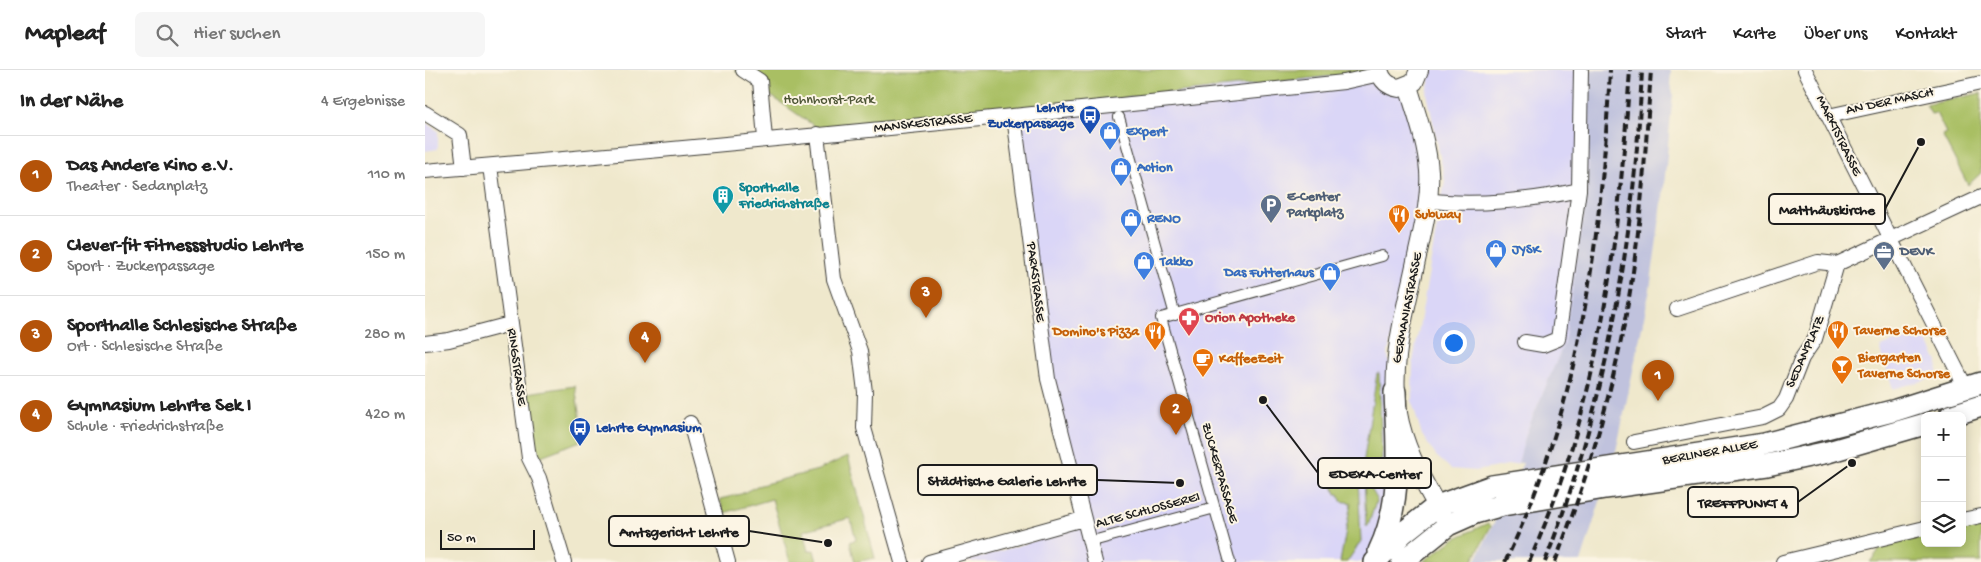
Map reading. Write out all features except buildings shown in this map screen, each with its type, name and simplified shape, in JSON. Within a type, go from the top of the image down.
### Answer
[{"type":"main road","name":"BERLINER ALLEE","points":[[1375,562],[1403,533],[1437,506],[1492,486],[1764,444],[1896,410],[1974,386]]},
{"type":"main road","points":[[1375,562],[1388,529],[1396,495],[1395,392]]},
{"type":"main road","points":[[1962,412],[1981,406]]},
{"type":"main road","name":"BERLINER ALLEE","points":[[1402,562],[1448,525],[1475,513],[1503,505],[1767,465],[1828,452],[1921,425]]},
{"type":"street","points":[[743,70],[760,81],[765,139]]},
{"type":"street","points":[[1379,72],[1383,79],[1393,87],[1408,86],[1417,77],[1419,70]]},
{"type":"street","points":[[1525,342],[1543,345],[1558,339],[1579,190],[1581,70]]},
{"type":"street","name":"MARKTSTRASSE","points":[[1805,70],[1889,239],[1974,386]]},
{"type":"street","name":"MANSKESTRASSE","points":[[425,171],[1014,116],[1344,82],[1379,72]]},
{"type":"street","name":"AN DER MASCH","points":[[1828,116],[1981,83]]},
{"type":"street","name":"GERMANIASTRASSE","points":[[1408,86],[1427,155],[1429,172],[1427,200],[1397,353],[1395,392],[1405,440],[1448,525]]},
{"type":"street","points":[[425,113],[460,135],[464,168]]},
{"type":"street","name":"PARKSTRASSE","points":[[1014,116],[1047,379],[1095,562]]},
{"type":"street","points":[[1119,117],[1175,315],[1382,256]]},
{"type":"street","points":[[817,134],[834,278],[860,351],[865,392],[864,428],[902,562]]},
{"type":"street","name":"RINGSTRASSE","points":[[490,166],[529,458],[539,478],[564,562]]},
{"type":"street","points":[[1427,200],[1445,203],[1475,203],[1552,196],[1579,190]]},
{"type":"street","points":[[1677,309],[1817,262],[1837,264],[1981,197]]},
{"type":"street","name":"SEDANPLATZ","points":[[1634,442],[1763,417],[1779,409],[1786,399],[1802,358],[1820,329],[1837,264]]},
{"type":"street","name":"ZUCKERPASSAGE","points":[[1175,315],[1161,318],[1230,562]]},
{"type":"street","points":[[425,343],[449,340],[510,324]]},
{"type":"street","points":[[690,423],[729,562]]},
{"type":"street","name":"ALTE SCHLOSSEREI","points":[[1089,542],[1215,508]]},
{"type":"street","points":[[1966,519],[1981,516]]},
{"type":"street","points":[[929,562],[1083,519]]},
{"type":"street","points":[[1783,562],[1921,529]]},
{"type":"shaded area","points":[[1432,70],[1591,70],[1588,186],[1564,343],[1527,431],[1518,463],[1476,471],[1451,469],[1436,456],[1422,435],[1412,402],[1413,362],[1445,181],[1427,93]]},
{"type":"shaded area","points":[[1591,70],[1671,70],[1670,85],[1673,93],[1663,196],[1650,289],[1617,447],[1581,562],[1475,562],[1523,463],[1518,463],[1527,431],[1564,343],[1588,186]]},
{"type":"shaded area","points":[[1371,72],[1374,84],[1404,95],[1421,151],[1421,203],[1388,353],[1401,481],[1370,562],[963,562],[1081,527],[1047,385],[1019,110]]},
{"type":"shaded area","points":[[425,122],[438,131],[438,149],[425,151]]},
{"type":"shaded area","points":[[1923,332],[1938,362],[1937,377],[1893,389],[1880,347]]},
{"type":"green space","name":"Hohnhorst-Park","points":[[734,70],[1371,70],[1371,72],[820,130]]},
{"type":"green space","points":[[1981,93],[1981,173],[1968,185],[1942,135],[1946,133],[1936,113],[1931,114],[1926,105]]},
{"type":"green space","points":[[1377,373],[1379,373],[1382,460],[1363,465]]},
{"type":"green space","points":[[575,386],[583,440],[536,458],[527,393]]},
{"type":"green space","points":[[848,456],[875,558],[855,562],[850,542],[856,539],[850,518],[803,531],[808,551],[814,550],[817,562],[790,562],[772,499],[724,513],[720,499],[741,494],[757,486],[818,470]]},
{"type":"green space","points":[[1364,476],[1377,499],[1368,526],[1366,526]]},
{"type":"green space","points":[[1358,479],[1361,541],[1347,562],[1340,562],[1351,503],[1341,501],[1339,494],[1336,494],[1333,486]]},
{"type":"green space","points":[[1981,521],[1981,562],[1870,562],[1882,546],[1921,536],[1921,547],[1966,547],[1966,525]]},
{"type":"green space","points":[[1488,523],[1491,526],[1472,562],[1423,562],[1454,539]]},
{"type":"railway","points":[[1505,562],[1531,504],[1552,444],[1569,383],[1593,259],[1606,133],[1610,70]]},
{"type":"railway","points":[[1529,562],[1554,502],[1573,442],[1602,321],[1612,260],[1619,198],[1630,70]]},
{"type":"railway","points":[[1545,562],[1567,502],[1585,442],[1614,320],[1632,197],[1642,70]]},
{"type":"railway","points":[[1555,562],[1580,494],[1601,425],[1618,356],[1631,285],[1638,232],[1651,70]]},
{"type":"place","name":"Lehrte Zuckerpassage","points":[[1090,135]]},
{"type":"place","name":"Matthäuskirche","points":[[1921,142]]},
{"type":"place","name":"Expert","points":[[1110,151]]},
{"type":"place","name":"Action","points":[[1121,187]]},
{"type":"place","name":"Sporthalle Friedrichstraße","points":[[723,215]]},
{"type":"place","name":"E-Center Parkplatz","points":[[1271,224]]},
{"type":"place","name":"Subway","points":[[1399,234]]},
{"type":"place","name":"RENO","points":[[1131,238]]},
{"type":"place","name":"JYSK","points":[[1496,269]]},
{"type":"place","name":"DEVK","points":[[1884,271]]},
{"type":"place","name":"Takko","points":[[1144,281]]},
{"type":"place","name":"Das Futterhaus","points":[[1330,292]]},
{"type":"place","name":"Sporthalle Schlesische Straße","points":[[926,318]]},
{"type":"place","name":"Orion Apotheke","points":[[1189,337]]},
{"type":"place","name":"Taverne Schorse","points":[[1838,350]]},
{"type":"place","name":"Domino's Pizza","points":[[1155,351]]},
{"type":"place","name":"Gymnasium Lehrte Sek I","points":[[645,363]]},
{"type":"place","name":"KaffeeZeit","points":[[1203,378]]},
{"type":"place","name":"Biergarten Taverne Schorse","points":[[1842,385]]},
{"type":"place","name":"EDEKA-Center","points":[[1263,400]]},
{"type":"place","name":"Das Andere Kino e.V.","points":[[1658,401]]},
{"type":"place","name":"Clever-fit Fitnessstudio Lehrte","points":[[1176,435]]},
{"type":"place","name":"Lehrte Gymnasium","points":[[580,447]]},
{"type":"place","name":"TREFFPUNKT 4","points":[[1852,463]]},
{"type":"place","name":"Städtische Galerie Lehrte","points":[[1180,483]]},
{"type":"place","name":"Amtsgericht Lehrte","points":[[828,543]]}]
